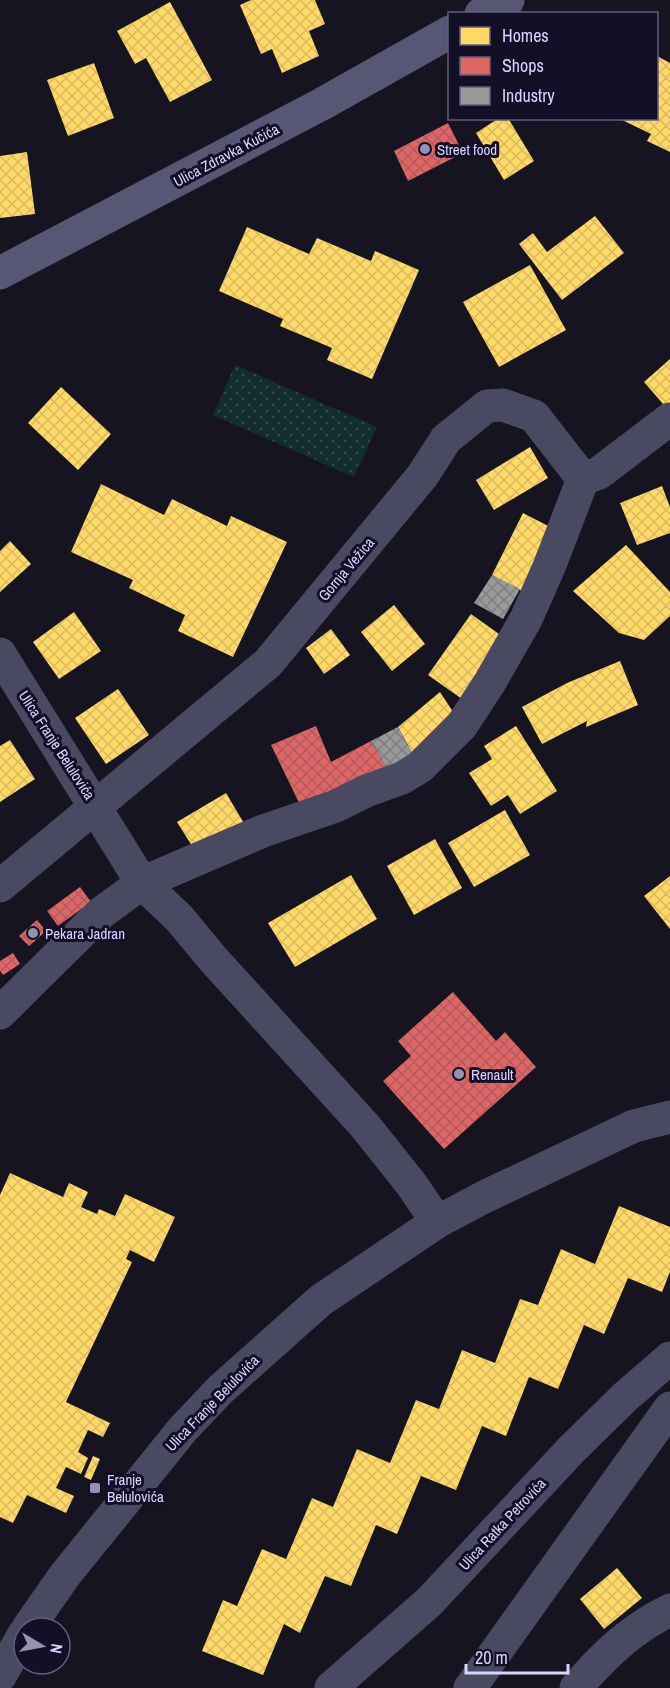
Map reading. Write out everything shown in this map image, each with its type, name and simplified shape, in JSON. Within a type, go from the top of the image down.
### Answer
[{"type":"main road","points":[[485,12],[508,0]]},
{"type":"main road","name":"Ulica Zdravka Kučića","points":[[0,273],[322,104],[448,33]]},
{"type":"street","name":"Gornja Vežica","points":[[95,805],[268,663],[423,475],[446,439],[487,406],[503,405],[534,416],[583,479]]},
{"type":"street","points":[[0,1012],[101,913],[142,883],[263,831],[336,806],[366,791],[402,778],[420,767],[462,725],[526,619],[583,479],[599,473],[670,419]]},
{"type":"street","name":"Ulica Franje Belulovića","points":[[0,654],[142,883],[179,918],[221,968],[364,1126],[412,1185],[437,1222]]},
{"type":"street","name":"Ulica Franje Belulovića","points":[[0,886],[95,805]]},
{"type":"street","name":"Ulica Franje Belulovića","points":[[36,1616],[65,1575],[183,1429],[221,1389],[321,1300],[437,1222],[484,1197],[634,1126],[670,1117]]},
{"type":"street","name":"Ulica Ratka Petrovića","points":[[331,1688],[429,1602],[571,1450],[625,1396],[670,1358]]},
{"type":"street","points":[[470,1688],[670,1408]]},
{"type":"street","points":[[576,1688],[609,1650],[659,1615],[670,1610]]},
{"type":"street","points":[[0,1676],[12,1655]]},
{"type":"green space","points":[[235,365],[377,427],[354,477],[213,415]]},
{"type":"building: Homes","points":[[251,0],[315,0],[325,24],[309,31],[319,56],[282,73],[272,49],[261,54],[240,5]]},
{"type":"building: Homes","points":[[170,2],[212,80],[170,102],[146,58],[135,64],[117,31]]},
{"type":"building: Homes","points":[[658,57],[670,63],[670,152],[647,141],[651,134],[622,120],[658,120]]},
{"type":"building: Homes","points":[[94,63],[114,118],[68,136],[47,80]]},
{"type":"building: Homes","points":[[496,120],[509,120],[534,161],[504,180],[476,133]]},
{"type":"building: Homes","points":[[27,152],[35,214],[0,218],[0,156]]},
{"type":"building: Homes","points":[[595,216],[624,253],[562,300],[519,244],[533,233],[547,252]]},
{"type":"building: Homes","points":[[247,227],[309,254],[317,238],[371,261],[375,251],[419,270],[372,379],[327,360],[332,348],[280,326],[283,319],[219,291]]},
{"type":"building: Homes","points":[[530,265],[566,330],[499,367],[463,302]]},
{"type":"building: Homes","points":[[670,359],[670,412],[644,382]]},
{"type":"building: Homes","points":[[61,387],[111,434],[78,470],[28,423]]},
{"type":"building: Homes","points":[[530,447],[548,478],[494,510],[476,480]]},
{"type":"building: Homes","points":[[101,484],[164,515],[172,499],[227,526],[231,516],[287,542],[233,657],[178,631],[185,615],[129,588],[133,580],[71,552]]},
{"type":"building: Homes","points":[[662,486],[670,507],[670,533],[637,545],[620,503]]},
{"type":"building: Homes","points":[[523,513],[558,531],[526,593],[492,575]]},
{"type":"building: Homes","points":[[10,541],[31,564],[0,592],[0,551]]},
{"type":"building: Homes","points":[[626,545],[670,592],[670,616],[644,640],[619,633],[573,591]]},
{"type":"building: Homes","points":[[394,605],[425,644],[392,671],[361,632]]},
{"type":"building: Homes","points":[[74,612],[101,651],[59,679],[33,642]]},
{"type":"building: Homes","points":[[471,614],[506,639],[462,699],[428,675]]},
{"type":"building: Homes","points":[[331,629],[350,655],[324,674],[306,648]]},
{"type":"building: Homes","points":[[620,661],[638,705],[586,727],[587,721],[542,744],[522,707],[567,683]]},
{"type":"building: Homes","points":[[118,689],[149,735],[106,764],[75,718]]},
{"type":"building: Homes","points":[[440,692],[459,721],[417,762],[398,727]]},
{"type":"building: Homes","points":[[516,726],[557,791],[520,814],[508,795],[491,806],[469,773],[492,759],[484,746]]},
{"type":"building: Homes","points":[[10,740],[35,779],[0,802],[0,746]]},
{"type":"building: Homes","points":[[226,793],[245,825],[197,854],[177,822]]},
{"type":"building: Homes","points":[[505,810],[530,855],[474,887],[448,843]]},
{"type":"building: Homes","points":[[435,839],[462,888],[414,915],[387,866]]},
{"type":"building: Homes","points":[[351,875],[377,919],[295,967],[268,923]]},
{"type":"building: Homes","points":[[670,876],[670,929],[644,896]]},
{"type":"building: Homes","points":[[10,1173],[63,1197],[69,1183],[88,1192],[81,1207],[97,1214],[99,1209],[115,1216],[125,1194],[175,1217],[154,1262],[130,1250],[126,1259],[132,1262],[66,1402],[110,1423],[103,1437],[88,1430],[78,1452],[88,1458],[81,1474],[66,1467],[56,1488],[74,1496],[66,1513],[27,1495],[13,1523],[0,1517],[0,1195]]},
{"type":"building: Homes","points":[[619,1206],[670,1227],[670,1272],[662,1292],[628,1278],[604,1334],[584,1325],[558,1389],[529,1377],[506,1436],[482,1426],[456,1490],[421,1476],[397,1534],[376,1525],[351,1586],[325,1576],[300,1633],[284,1624],[263,1675],[202,1651],[223,1600],[237,1606],[262,1549],[286,1559],[312,1498],[333,1507],[357,1449],[390,1463],[416,1400],[439,1409],[462,1350],[495,1363],[520,1299],[538,1305],[561,1249],[595,1264]]},
{"type":"building: Homes","points":[[93,1456],[100,1459],[91,1480],[84,1477]]},
{"type":"building: Homes","points":[[617,1568],[642,1598],[604,1629],[580,1599]]},
{"type":"building: Shops","points":[[448,123],[463,153],[408,181],[394,151]]},
{"type":"building: Shops","points":[[316,726],[331,762],[371,741],[389,772],[303,811],[271,745]]},
{"type":"building: Shops","points":[[80,887],[91,902],[58,926],[47,911]]},
{"type":"building: Shops","name":"Pekara Jadran","points":[[37,920],[46,931],[29,946],[19,936]]},
{"type":"building: Shops","points":[[13,953],[20,964],[3,975],[0,971],[0,961]]},
{"type":"building: Shops","name":"Renault","points":[[453,992],[496,1041],[505,1032],[536,1067],[444,1149],[383,1081],[411,1056],[398,1041]]},
{"type":"building: Industry","points":[[492,575],[520,589],[503,619],[474,603]]},
{"type":"building: Industry","points":[[398,727],[417,762],[389,772],[371,741]]},
{"type":"place","name":"Street food","points":[[425,149]]},
{"type":"place","name":"Pekara Jadran","points":[[33,933]]},
{"type":"place","name":"Renault","points":[[459,1074]]},
{"type":"place","name":"Franje Belulovića","points":[[95,1488]]}]
